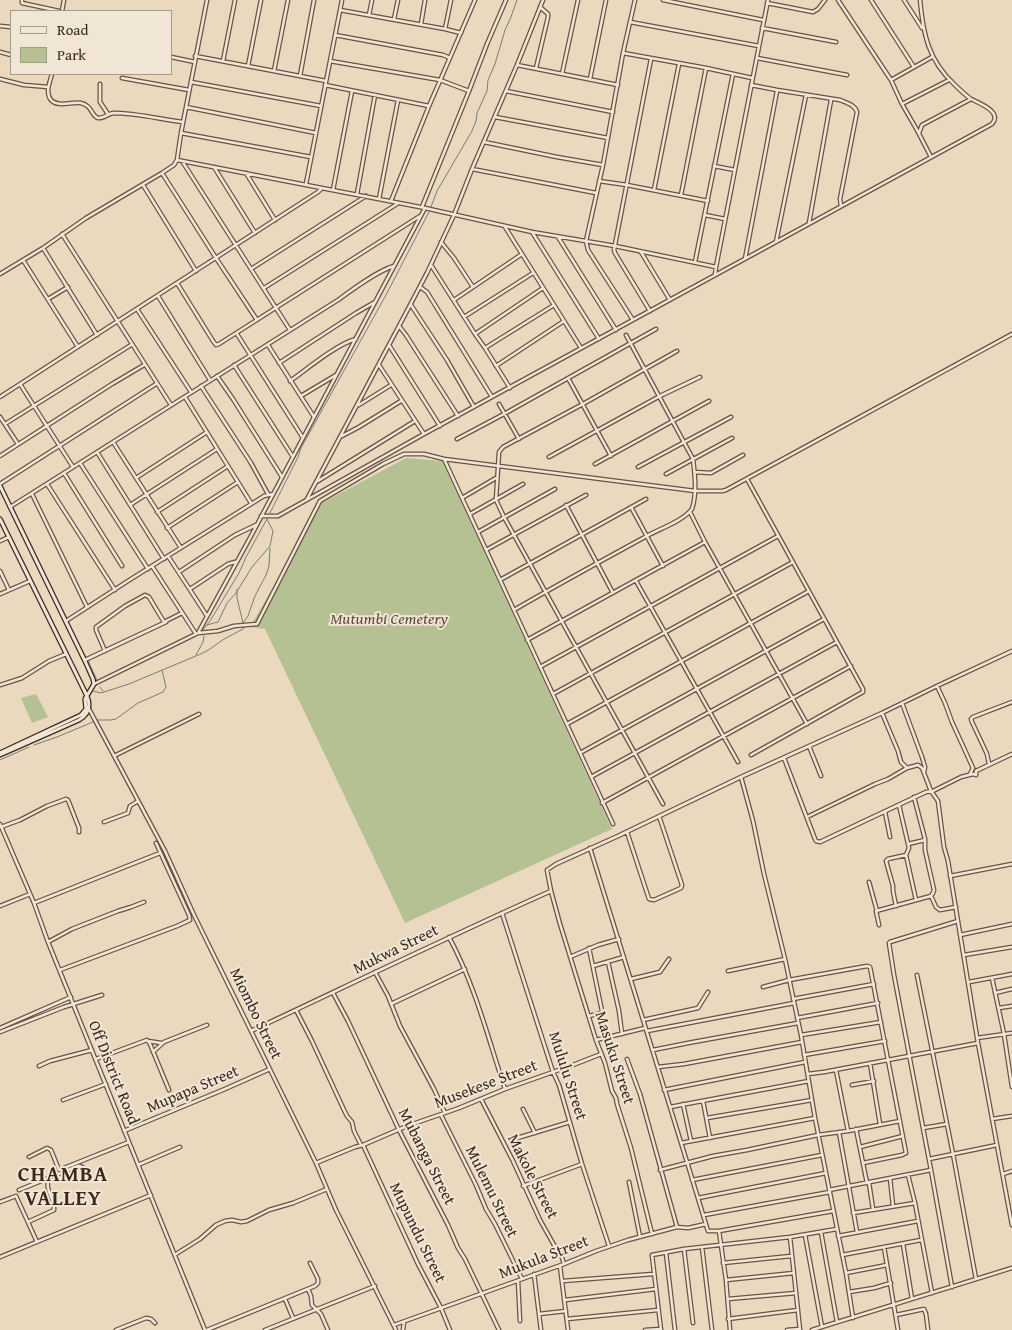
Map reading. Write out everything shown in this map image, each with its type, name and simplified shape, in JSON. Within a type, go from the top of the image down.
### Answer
[{"type":"main road","points":[[0,485],[85,660],[94,684],[85,699],[86,709],[78,717],[0,754]]},
{"type":"main road","points":[[0,519],[87,696],[89,709],[87,714],[79,720],[0,754]]},
{"type":"street","points":[[22,0],[22,3],[56,10]]},
{"type":"street","points":[[0,274],[174,164],[177,160],[207,0]]},
{"type":"street","points":[[223,61],[235,0]]},
{"type":"street","points":[[248,66],[261,0]]},
{"type":"street","points":[[274,71],[288,0]]},
{"type":"street","points":[[300,76],[314,0]]},
{"type":"street","points":[[306,184],[341,0]]},
{"type":"street","points":[[369,15],[372,0]]},
{"type":"street","points":[[394,20],[398,0]]},
{"type":"street","points":[[420,24],[425,0]]},
{"type":"street","points":[[446,29],[451,0]]},
{"type":"street","points":[[391,201],[429,106],[476,0]]},
{"type":"street","points":[[197,634],[422,216],[423,208],[506,0]]},
{"type":"street","points":[[307,499],[358,406],[431,265],[454,215],[543,0]]},
{"type":"street","points":[[562,74],[578,0]]},
{"type":"street","points":[[590,79],[606,0]]},
{"type":"street","points":[[633,320],[588,250],[586,241],[603,165],[635,0]]},
{"type":"street","points":[[663,0],[763,20]]},
{"type":"street","points":[[715,275],[768,2],[813,12],[825,0]]},
{"type":"street","points":[[838,0],[891,80],[931,157]]},
{"type":"street","points":[[871,0],[914,67]]},
{"type":"street","points":[[904,0],[923,30]]},
{"type":"street","points":[[261,516],[278,516],[994,122],[994,115],[991,110],[971,99],[949,80],[932,57],[923,30],[920,0]]},
{"type":"street","points":[[536,68],[548,17],[548,14],[540,7]]},
{"type":"street","points":[[340,10],[461,33]]},
{"type":"street","points":[[630,22],[759,46]]},
{"type":"street","points":[[762,28],[836,42]]},
{"type":"street","points":[[335,35],[443,55],[450,58]]},
{"type":"street","points":[[623,54],[752,78]]},
{"type":"street","points":[[196,56],[326,81]]},
{"type":"street","points":[[172,57],[195,62]]},
{"type":"street","points":[[891,80],[932,57]]},
{"type":"street","points":[[757,58],[847,76]]},
{"type":"street","points":[[650,311],[615,253],[615,246],[652,59]]},
{"type":"street","points":[[330,61],[440,80],[469,91]]},
{"type":"street","points":[[654,190],[679,63]]},
{"type":"street","points":[[517,65],[618,84]]},
{"type":"street","points":[[681,195],[706,68]]},
{"type":"street","points":[[695,262],[733,74]]},
{"type":"street","points":[[52,75],[48,87],[50,100],[55,103],[84,104],[89,106],[98,118],[111,113],[183,122]]},
{"type":"street","points":[[0,78],[24,85],[48,87]]},
{"type":"street","points":[[122,78],[189,90]]},
{"type":"street","points":[[902,104],[949,80]]},
{"type":"street","points":[[191,82],[321,106]]},
{"type":"street","points":[[100,84],[100,102],[108,114]]},
{"type":"street","points":[[326,85],[429,106]]},
{"type":"street","points":[[751,85],[840,100],[855,108],[857,112],[840,199],[841,206]]},
{"type":"street","points":[[333,190],[352,90]]},
{"type":"street","points":[[745,259],[778,90]]},
{"type":"street","points":[[506,91],[613,112]]},
{"type":"street","points":[[776,242],[806,94]]},
{"type":"street","points":[[357,194],[375,96]]},
{"type":"street","points":[[916,128],[971,99]]},
{"type":"street","points":[[379,199],[398,100]]},
{"type":"street","points":[[809,223],[831,100]]},
{"type":"street","points":[[186,107],[316,133]]},
{"type":"street","points":[[495,117],[608,138]]},
{"type":"street","points":[[919,133],[921,126]]},
{"type":"street","points":[[181,133],[311,157]]},
{"type":"street","points":[[484,142],[603,165]]},
{"type":"street","points":[[177,160],[357,194],[532,232],[615,246],[716,267]]},
{"type":"street","points":[[182,161],[290,330]]},
{"type":"street","points":[[714,166],[734,170]]},
{"type":"street","points":[[214,167],[255,233]]},
{"type":"street","points":[[472,169],[596,193]]},
{"type":"street","points":[[246,172],[275,220]]},
{"type":"street","points":[[162,173],[257,320]]},
{"type":"street","points":[[599,181],[627,184],[708,201]]},
{"type":"street","points":[[143,185],[196,271]]},
{"type":"street","points":[[0,397],[322,188]]},
{"type":"street","points":[[251,269],[366,196]]},
{"type":"street","points":[[264,288],[398,203]]},
{"type":"street","points":[[705,215],[725,219]]},
{"type":"street","points":[[177,283],[216,345],[220,344],[422,216]]},
{"type":"street","points":[[414,220],[419,221]]},
{"type":"street","points":[[505,226],[581,348]]},
{"type":"street","points":[[532,232],[599,339]]},
{"type":"street","points":[[62,234],[171,406]]},
{"type":"street","points":[[558,236],[616,330]]},
{"type":"street","points":[[441,242],[473,287]]},
{"type":"street","points":[[43,248],[97,335]]},
{"type":"street","points":[[641,252],[670,300]]},
{"type":"street","points":[[454,300],[522,254]]},
{"type":"street","points":[[23,260],[78,346]]},
{"type":"street","points":[[431,265],[510,388]]},
{"type":"street","points":[[10,507],[356,287],[386,269],[395,266]]},
{"type":"street","points":[[464,317],[533,272]]},
{"type":"street","points":[[420,286],[427,292],[492,397]]},
{"type":"street","points":[[48,299],[68,287]]},
{"type":"street","points":[[474,334],[543,288]]},
{"type":"street","points":[[157,296],[210,380]]},
{"type":"street","points":[[279,363],[375,302]]},
{"type":"street","points":[[410,305],[447,360],[474,407]]},
{"type":"street","points":[[485,348],[554,305]]},
{"type":"street","points":[[137,309],[191,392]]},
{"type":"street","points":[[496,366],[564,321]]},
{"type":"street","points":[[399,326],[458,416]]},
{"type":"street","points":[[456,438],[504,414],[656,329]]},
{"type":"street","points":[[237,334],[303,438]]},
{"type":"street","points":[[94,684],[197,634],[257,624],[320,501],[383,464],[404,454],[424,454],[444,459],[694,491],[722,491],[1012,334]]},
{"type":"street","points":[[514,610],[678,520],[690,512],[693,505],[695,472],[693,459],[626,335]]},
{"type":"street","points":[[290,381],[328,354],[356,339]]},
{"type":"street","points":[[268,344],[314,418]]},
{"type":"street","points":[[5,424],[131,345]]},
{"type":"street","points":[[390,345],[440,426]]},
{"type":"street","points":[[663,804],[504,518],[496,500],[496,478],[501,449],[677,351]]},
{"type":"street","points":[[0,456],[144,365]]},
{"type":"street","points":[[234,365],[292,457]]},
{"type":"street","points":[[379,365],[424,434]]},
{"type":"street","points":[[301,396],[338,374]]},
{"type":"street","points":[[217,376],[282,477]]},
{"type":"street","points":[[549,457],[660,396],[700,377]]},
{"type":"street","points":[[568,378],[611,456]]},
{"type":"street","points":[[20,384],[73,467]]},
{"type":"street","points":[[0,485],[156,384]]},
{"type":"street","points":[[358,406],[391,385]]},
{"type":"street","points":[[201,386],[268,494]]},
{"type":"street","points":[[184,396],[252,504]]},
{"type":"street","points":[[361,399],[368,399]]},
{"type":"street","points":[[341,437],[401,401]]},
{"type":"street","points":[[595,464],[709,401]]},
{"type":"street","points":[[499,404],[519,439]]},
{"type":"street","points":[[638,467],[731,416]]},
{"type":"street","points":[[0,417],[18,444]]},
{"type":"street","points":[[316,482],[415,421]]},
{"type":"street","points":[[136,478],[207,432]]},
{"type":"street","points":[[666,474],[732,438]]},
{"type":"street","points":[[113,442],[181,548]]},
{"type":"street","points":[[130,505],[217,449]]},
{"type":"street","points":[[97,452],[164,559]]},
{"type":"street","points":[[695,472],[711,473],[743,455]]},
{"type":"street","points":[[444,459],[613,824]]},
{"type":"street","points":[[80,463],[148,569]]},
{"type":"street","points":[[157,512],[228,466]]},
{"type":"street","points":[[64,473],[122,566]]},
{"type":"street","points":[[320,475],[327,475]]},
{"type":"street","points":[[462,498],[496,478]]},
{"type":"street","points":[[747,479],[863,689],[863,692],[751,755]]},
{"type":"street","points":[[167,528],[238,482]]},
{"type":"street","points":[[47,484],[115,590]]},
{"type":"street","points":[[469,514],[523,484]]},
{"type":"street","points":[[478,532],[555,489]]},
{"type":"street","points":[[32,494],[87,608]]},
{"type":"street","points":[[66,622],[268,494],[273,494]]},
{"type":"street","points":[[315,495],[320,501]]},
{"type":"street","points":[[486,551],[586,495]]},
{"type":"street","points":[[500,580],[646,499]]},
{"type":"street","points":[[566,505],[613,593]]},
{"type":"street","points":[[631,507],[663,566]]},
{"type":"street","points":[[690,512],[807,724]]},
{"type":"street","points":[[179,572],[235,535],[257,524]]},
{"type":"street","points":[[540,667],[778,536]]},
{"type":"street","points":[[0,542],[9,537]]},
{"type":"street","points":[[527,640],[705,542]]},
{"type":"street","points":[[168,556],[207,616]]},
{"type":"street","points":[[190,589],[228,564],[236,562]]},
{"type":"street","points":[[553,694],[793,562]]},
{"type":"street","points":[[152,566],[197,634]]},
{"type":"street","points":[[0,571],[9,590]]},
{"type":"street","points":[[0,594],[30,581]]},
{"type":"street","points":[[636,581],[738,762]]},
{"type":"street","points":[[567,724],[809,591]]},
{"type":"street","points":[[105,651],[95,628],[125,606],[145,595],[149,596],[164,622]]},
{"type":"street","points":[[85,660],[182,613]]},
{"type":"street","points":[[580,753],[824,619]]},
{"type":"street","points":[[591,777],[837,642]]},
{"type":"street","points":[[833,1211],[708,1232],[590,848],[1012,652]]},
{"type":"street","points":[[0,685],[22,678],[42,665],[66,654]]},
{"type":"street","points":[[602,803],[851,666]]},
{"type":"street","points":[[784,758],[815,840],[820,842],[914,797],[933,791],[962,777],[976,775],[937,686]]},
{"type":"street","points":[[989,764],[987,754],[971,719],[1012,702]]},
{"type":"street","points":[[902,703],[922,757],[925,767],[924,773]]},
{"type":"street","name":"Miombo Street","points":[[89,709],[165,851],[194,915],[396,1330]]},
{"type":"street","points":[[882,713],[898,750],[901,762],[907,768]]},
{"type":"street","points":[[114,756],[199,714]]},
{"type":"street","points":[[809,746],[821,776]]},
{"type":"street","points":[[974,770],[1012,754]]},
{"type":"street","points":[[807,817],[886,780],[907,768],[918,765],[922,768],[931,791],[938,801],[977,1038],[1012,1225]]},
{"type":"street","points":[[741,777],[753,820],[785,959],[853,1318]]},
{"type":"street","points":[[877,911],[931,896],[934,893],[925,850],[925,840],[914,797]]},
{"type":"street","points":[[1,825],[20,820],[47,806],[66,799],[79,832]]},
{"type":"street","points":[[104,822],[128,813],[130,806],[138,801]]},
{"type":"street","points":[[899,805],[909,849],[906,855],[916,900]]},
{"type":"street","points":[[885,812],[890,837]]},
{"type":"street","points":[[627,832],[649,899],[654,900],[681,888],[682,884],[659,816]]},
{"type":"street","name":"Off District Road","points":[[1,825],[206,1330]]},
{"type":"street","points":[[908,844],[925,840]]},
{"type":"street","points":[[60,970],[190,920],[156,843]]},
{"type":"street","name":"Masuku Street","points":[[590,848],[548,868],[546,872],[570,957],[629,1142],[652,1234]]},
{"type":"street","points":[[34,903],[165,851]]},
{"type":"street","points":[[896,906],[886,861],[906,855]]},
{"type":"street","points":[[950,876],[1012,864]]},
{"type":"street","points":[[870,882],[879,926]]},
{"type":"street","name":"Mukwa Street","points":[[251,1031],[502,912],[551,891]]},
{"type":"street","points":[[0,906],[30,894]]},
{"type":"street","points":[[931,896],[936,907],[940,910],[956,907]]},
{"type":"street","points":[[48,942],[72,929],[118,910],[144,902]]},
{"type":"street","name":"Mululu Street","points":[[502,912],[553,1072],[559,1085],[609,1246]]},
{"type":"street","points":[[952,1287],[889,943],[958,921]]},
{"type":"street","points":[[960,934],[1012,924]]},
{"type":"street","points":[[449,937],[460,956],[469,979],[505,1089]]},
{"type":"street","points":[[570,957],[589,948],[619,939]]},
{"type":"street","points":[[589,948],[602,1011],[601,1013],[589,1016]]},
{"type":"street","points":[[964,955],[1012,948]]},
{"type":"street","points":[[593,966],[624,957]]},
{"type":"street","points":[[631,979],[660,972],[669,959]]},
{"type":"street","points":[[728,971],[785,959]]},
{"type":"street","points":[[608,962],[622,1034]]},
{"type":"street","points":[[763,987],[789,980],[870,967],[906,1153],[863,1163]]},
{"type":"street","points":[[391,1004],[465,970]]},
{"type":"street","name":"Mulemu Street","points":[[375,972],[388,996],[397,1020],[434,1089],[443,1114],[486,1209],[522,1279]]},
{"type":"street","points":[[968,982],[1012,974]]},
{"type":"street","points":[[917,975],[976,1279]]},
{"type":"street","points":[[992,978],[1004,1034],[1012,1087]]},
{"type":"street","points":[[792,998],[874,984]]},
{"type":"street","points":[[995,993],[1012,989]]},
{"type":"street","points":[[643,1020],[698,1008],[708,992]]},
{"type":"street","name":"Mubanga Street","points":[[333,993],[499,1330]]},
{"type":"street","points":[[0,1032],[36,1017],[102,995]]},
{"type":"street","points":[[0,1028],[71,997]]},
{"type":"street","points":[[596,1040],[646,1029],[794,1003]]},
{"type":"street","points":[[797,1018],[878,1003]]},
{"type":"street","points":[[999,1008],[1012,1006]]},
{"type":"street","name":"Mupundu Street","points":[[296,1010],[344,1110],[352,1122],[354,1131],[450,1330]]},
{"type":"street","points":[[800,1035],[881,1022]]},
{"type":"street","points":[[653,1050],[798,1023]]},
{"type":"street","points":[[153,1052],[162,1043],[207,1025]]},
{"type":"street","points":[[977,1038],[1012,1033]]},
{"type":"street","points":[[96,1059],[145,1040],[162,1043]]},
{"type":"street","points":[[148,1041],[169,1090]]},
{"type":"street","points":[[804,1055],[885,1041]]},
{"type":"street","points":[[658,1067],[802,1042]]},
{"type":"street","points":[[808,1074],[978,1043]]},
{"type":"street","points":[[39,1066],[50,1061],[92,1050]]},
{"type":"street","name":"Musekese Street","points":[[316,1163],[355,1146],[362,1145],[601,1054]]},
{"type":"street","points":[[627,1059],[640,1094],[677,1227]]},
{"type":"street","points":[[664,1090],[805,1062]]},
{"type":"street","points":[[870,1063],[880,1124]]},
{"type":"street","name":"Mupapa Street","points":[[124,1131],[225,1090],[270,1069]]},
{"type":"street","points":[[836,1070],[848,1131]]},
{"type":"street","points":[[670,1107],[809,1081]]},
{"type":"street","points":[[852,1085],[874,1081]]},
{"type":"street","points":[[62,1100],[106,1084]]},
{"type":"street","name":"Makole Street","points":[[481,1099],[540,1220],[560,1251],[568,1330]]},
{"type":"street","points":[[707,1118],[812,1100]]},
{"type":"street","points":[[703,1101],[710,1138]]},
{"type":"street","points":[[684,1104],[691,1140]]},
{"type":"street","points":[[523,1109],[535,1133]]},
{"type":"street","points":[[992,1119],[1012,1116]]},
{"type":"street","points":[[681,1143],[815,1118]]},
{"type":"street","points":[[660,1170],[688,1162],[818,1135],[900,1121]]},
{"type":"street","points":[[514,1139],[570,1122]]},
{"type":"street","points":[[923,1128],[947,1124]]},
{"type":"street","points":[[856,1129],[873,1209]]},
{"type":"street","points":[[839,1132],[857,1232]]},
{"type":"street","points":[[860,1147],[903,1136]]},
{"type":"street","points":[[29,1157],[47,1148],[51,1150],[59,1170],[129,1142]]},
{"type":"street","points":[[929,1159],[996,1145]]},
{"type":"street","points":[[138,1165],[180,1146]]},
{"type":"street","points":[[692,1180],[822,1155]]},
{"type":"street","points":[[524,1186],[582,1164]]},
{"type":"street","points":[[20,1190],[78,1166],[85,1169]]},
{"type":"street","points":[[704,1215],[931,1170]]},
{"type":"street","points":[[1003,1174],[1012,1171]]},
{"type":"street","points":[[698,1198],[826,1173]]},
{"type":"street","points":[[908,1175],[932,1293]]},
{"type":"street","points":[[28,1222],[54,1210],[47,1184],[49,1178]]},
{"type":"street","points":[[890,1178],[893,1206]]},
{"type":"street","points":[[629,1182],[640,1237]]},
{"type":"street","points":[[175,1254],[200,1239],[216,1225],[225,1221],[247,1221],[327,1189]]},
{"type":"street","points":[[0,1257],[151,1195]]},
{"type":"street","points":[[0,1202],[16,1196],[37,1242]]},
{"type":"street","points":[[853,1213],[915,1203]]},
{"type":"street","points":[[838,1236],[918,1221]]},
{"type":"street","name":"Mukula Street","points":[[394,1325],[562,1265],[609,1246],[677,1227],[688,1228],[706,1224]]},
{"type":"street","points":[[645,1330],[661,1329],[652,1255],[837,1229]]},
{"type":"street","points":[[719,1230],[730,1330]]},
{"type":"street","points":[[821,1232],[837,1322]]},
{"type":"street","points":[[805,1235],[822,1327]]},
{"type":"street","points":[[787,1330],[800,1329],[790,1237]]},
{"type":"street","points":[[842,1255],[922,1240]]},
{"type":"street","points":[[903,1244],[912,1299]]},
{"type":"street","points":[[702,1247],[712,1330]]},
{"type":"street","points":[[884,1247],[898,1330]]},
{"type":"street","points":[[684,1249],[693,1323]]},
{"type":"street","points":[[666,1253],[675,1330]]},
{"type":"street","points":[[723,1263],[792,1256]]},
{"type":"street","points":[[206,1330],[315,1286],[318,1282],[310,1263]]},
{"type":"street","points":[[846,1273],[888,1265]]},
{"type":"street","points":[[812,1330],[1012,1268]]},
{"type":"street","points":[[726,1280],[794,1273]]},
{"type":"street","points":[[534,1274],[541,1330]]},
{"type":"street","points":[[563,1281],[653,1274]]},
{"type":"street","points":[[518,1281],[520,1321]]},
{"type":"street","points":[[849,1292],[891,1283]]},
{"type":"street","points":[[264,1330],[374,1286]]},
{"type":"street","points":[[308,1289],[312,1305],[321,1314],[328,1330]]},
{"type":"street","points":[[565,1300],[656,1289]]},
{"type":"street","points":[[727,1299],[796,1293]]},
{"type":"street","points":[[285,1298],[294,1318]]},
{"type":"street","points":[[896,1315],[924,1309],[928,1330]]},
{"type":"street","points":[[567,1319],[658,1310]]},
{"type":"street","points":[[728,1319],[798,1310]]},
{"type":"street","points":[[539,1314],[566,1311]]},
{"type":"street","points":[[116,1330],[146,1318],[156,1323]]},
{"type":"street","points":[[403,1330],[404,1322]]},
{"type":"green space","name":"Mutumbi Cemetery","points":[[406,458],[442,461],[612,829],[405,923],[265,629],[250,627],[322,503]]},
{"type":"green space","points":[[36,694],[48,717],[32,723],[21,698]]},
{"type":"waterway","points":[[431,207],[437,191],[472,131],[477,113],[487,91],[488,80],[505,30],[517,0]]},
{"type":"waterway","points":[[270,513],[301,448],[386,295],[429,212]]},
{"type":"waterway","points":[[207,625],[218,622],[227,603],[236,593],[252,567],[270,546],[273,531],[267,519]]},
{"type":"waterway","points":[[202,631],[239,573],[267,519]]},
{"type":"waterway","points":[[243,623],[266,575],[269,566],[270,548]]},
{"type":"waterway","points":[[93,691],[101,693],[129,684],[203,653],[243,629],[237,589]]},
{"type":"waterway","points":[[196,655],[204,636]]},
{"type":"waterway","points":[[89,660],[97,680]]},
{"type":"waterway","points":[[98,720],[116,719],[138,703],[163,692],[166,687],[162,670]]},
{"type":"waterway","points":[[100,687],[103,691]]},
{"type":"waterway","points":[[34,745],[93,722]]},
{"type":"waterway","points":[[0,760],[29,747]]},
{"type":"district","name":"CHAMBA VALLEY","points":[[63,1188]]}]
